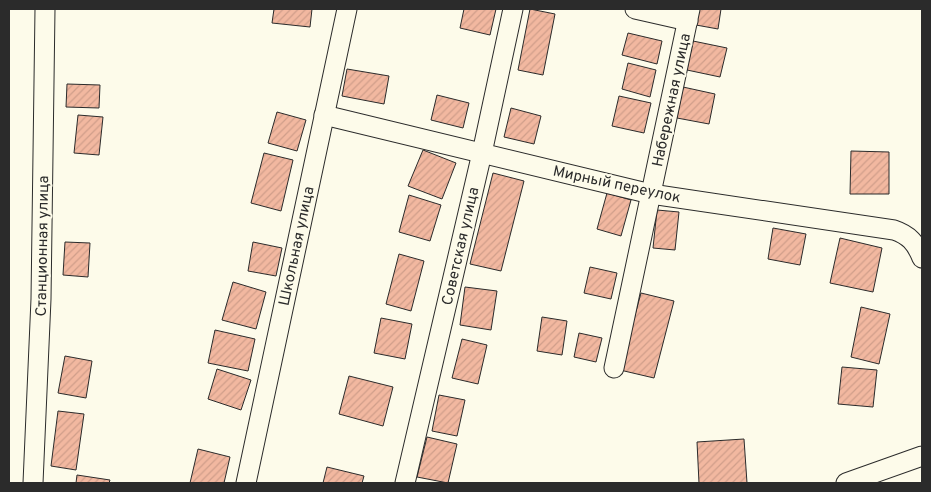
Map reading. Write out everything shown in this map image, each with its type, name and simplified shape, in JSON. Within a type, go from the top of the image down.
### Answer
[{"type":"street","name":"Станционная улица","points":[[33,483],[41,299],[46,9]]},
{"type":"street","name":"Школьная улица","points":[[246,483],[347,9]]},
{"type":"street","name":"Советская улица","points":[[405,483],[482,154],[513,9]]},
{"type":"street","points":[[635,9],[689,15]]},
{"type":"street","name":"Набережная улица","points":[[614,368],[689,15]]},
{"type":"street","name":"Мирный переулок","points":[[324,115],[651,194],[894,230],[904,233],[911,239],[922,258]]},
{"type":"street","points":[[846,483],[922,456]]},
{"type":"building","points":[[274,9],[312,9],[310,27],[272,23]]},
{"type":"building","points":[[464,9],[496,9],[490,35],[460,28]]},
{"type":"building","points":[[530,9],[555,14],[543,75],[518,70]]},
{"type":"building","points":[[699,9],[721,9],[718,29],[696,25]]},
{"type":"building","points":[[628,33],[662,41],[657,64],[622,55]]},
{"type":"building","points":[[693,41],[727,48],[720,77],[687,70]]},
{"type":"building","points":[[628,63],[656,70],[650,97],[622,89]]},
{"type":"building","points":[[347,69],[389,76],[384,104],[342,96]]},
{"type":"building","points":[[67,84],[100,85],[99,108],[66,107]]},
{"type":"building","points":[[683,87],[715,94],[709,124],[677,118]]},
{"type":"building","points":[[437,95],[469,103],[463,128],[431,120]]},
{"type":"building","points":[[619,96],[651,103],[644,133],[612,126]]},
{"type":"building","points":[[511,108],[541,116],[534,144],[504,137]]},
{"type":"building","points":[[277,112],[306,120],[297,151],[268,143]]},
{"type":"building","points":[[78,115],[103,117],[99,155],[74,153]]},
{"type":"building","points":[[423,150],[456,163],[442,199],[408,186]]},
{"type":"building","points":[[851,151],[889,152],[889,194],[850,194]]},
{"type":"building","points":[[264,153],[293,160],[281,211],[251,203]]},
{"type":"building","points":[[493,173],[524,181],[501,271],[470,264]]},
{"type":"building","points":[[607,193],[631,200],[621,236],[597,229]]},
{"type":"building","points":[[409,195],[441,205],[430,241],[399,232]]},
{"type":"building","points":[[657,210],[679,212],[675,250],[653,248]]},
{"type":"building","points":[[773,228],[806,234],[800,265],[768,259]]},
{"type":"building","points":[[840,238],[882,248],[873,292],[830,283]]},
{"type":"building","points":[[65,242],[90,243],[88,277],[63,275]]},
{"type":"building","points":[[253,242],[282,248],[276,276],[248,271]]},
{"type":"building","points":[[399,254],[424,261],[411,311],[386,304]]},
{"type":"building","points":[[590,267],[617,273],[611,299],[584,293]]},
{"type":"building","points":[[233,282],[266,292],[256,329],[222,320]]},
{"type":"building","points":[[465,287],[497,291],[491,330],[460,325]]},
{"type":"building","points":[[641,293],[674,301],[654,378],[620,370]]},
{"type":"building","points":[[861,307],[890,314],[879,364],[851,357]]},
{"type":"building","points":[[542,317],[567,321],[562,355],[537,351]]},
{"type":"building","points":[[381,318],[412,324],[405,359],[374,353]]},
{"type":"building","points":[[215,330],[255,339],[248,371],[208,363]]},
{"type":"building","points":[[579,333],[602,338],[596,362],[574,357]]},
{"type":"building","points":[[462,339],[487,345],[478,384],[452,378]]},
{"type":"building","points":[[65,356],[92,361],[86,398],[58,393]]},
{"type":"building","points":[[842,367],[877,370],[873,407],[838,404]]},
{"type":"building","points":[[217,369],[251,380],[241,410],[208,399]]},
{"type":"building","points":[[349,376],[393,387],[383,426],[339,414]]},
{"type":"building","points":[[439,395],[465,400],[457,436],[432,431]]},
{"type":"building","points":[[58,411],[84,414],[76,470],[51,466]]},
{"type":"building","points":[[427,437],[457,444],[448,483],[417,477]]},
{"type":"building","points":[[744,439],[747,483],[699,483],[697,442]]},
{"type":"building","points":[[198,449],[230,457],[224,483],[190,483]]},
{"type":"building","points":[[327,467],[364,476],[362,483],[323,483]]},
{"type":"building","points":[[77,475],[110,480],[109,483],[76,483]]}]
